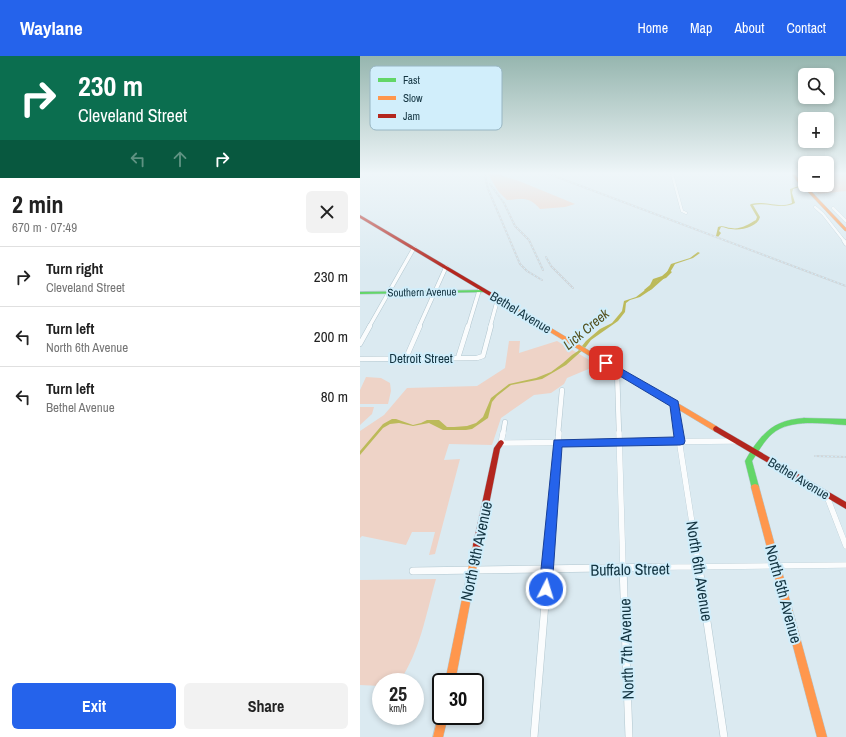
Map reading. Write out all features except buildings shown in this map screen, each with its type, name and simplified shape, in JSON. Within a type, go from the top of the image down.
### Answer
[{"type":"street","points":[[681,206],[682,211],[686,213]]},
{"type":"street","points":[[822,206],[846,231]]},
{"type":"street","points":[[815,207],[822,213],[846,244]]},
{"type":"street","points":[[833,208],[846,221]]},
{"type":"street","name":"Bethel Avenue","points":[[360,216],[482,291],[498,298],[846,506]]},
{"type":"street","points":[[360,344],[414,248]]},
{"type":"street","points":[[406,358],[446,268]]},
{"type":"street","points":[[458,358],[482,291]]},
{"type":"street","name":"Southern Avenue","points":[[360,293],[482,291]]},
{"type":"street","name":"Detroit Street","points":[[360,359],[477,358],[482,356],[498,298]]},
{"type":"street","name":"North 7th Avenue","points":[[617,370],[630,737]]},
{"type":"street","points":[[534,737],[562,390]]},
{"type":"street","name":"North 6th Avenue","points":[[674,404],[724,737]]},
{"type":"street","name":"North 9th Avenue","points":[[452,673],[497,448],[501,443],[505,422]]},
{"type":"street","points":[[754,451],[770,432],[782,425],[795,422],[846,422]]},
{"type":"street","points":[[501,443],[736,441]]},
{"type":"street","name":"North 5th Avenue","points":[[754,451],[748,462],[822,737]]},
{"type":"street","points":[[826,494],[846,546]]},
{"type":"street","name":"Buffalo Street","points":[[413,571],[846,565]]},
{"type":"street","points":[[438,737],[441,725]]},
{"type":"shaded area","points":[[537,206],[569,206],[565,207],[540,209]]},
{"type":"shaded area","points":[[750,206],[753,206],[760,217],[756,223],[748,228],[730,229],[721,227],[719,231],[721,233],[718,237],[716,236],[718,227],[721,226],[738,228],[756,220],[757,217]]},
{"type":"shaded area","name":"Lick Creek","points":[[698,252],[700,253],[693,258],[675,264],[669,274],[652,289],[640,297],[626,303],[625,312],[618,321],[591,340],[585,348],[566,365],[542,379],[511,385],[492,402],[488,418],[472,429],[443,430],[429,423],[413,426],[399,423],[390,424],[383,428],[360,455],[360,451],[383,424],[392,419],[413,425],[427,420],[439,420],[447,427],[467,426],[476,423],[483,417],[491,398],[509,384],[536,378],[551,372],[578,351],[586,341],[600,329],[612,323],[622,311],[624,301],[636,297],[666,274],[671,264],[690,258]]},
{"type":"shaded area","points":[[509,341],[520,341],[519,353],[557,341],[598,365],[567,378],[564,384],[551,393],[534,395],[501,418],[492,445],[449,444],[444,460],[460,459],[435,554],[429,555],[435,532],[412,532],[406,545],[362,536],[360,538],[360,431],[384,415],[407,388],[477,386],[505,368]]},
{"type":"shaded area","points":[[366,377],[381,378],[390,383],[391,391],[388,404],[360,404],[360,390]]},
{"type":"shaded area","points":[[360,407],[374,407],[372,414],[360,425]]},
{"type":"shaded area","points":[[436,579],[417,645],[404,673],[372,673],[372,686],[360,685],[360,580]]},
{"type":"waterway","name":"Lick Creek","points":[[647,290],[652,286],[655,280],[664,277],[669,272]]},
{"type":"railway","points":[[495,206],[520,264],[527,271],[542,280]]},
{"type":"railway","points":[[505,206],[515,226],[529,240],[543,270]]},
{"type":"railway","points":[[633,206],[846,286]]},
{"type":"railway","points":[[546,257],[551,266],[573,288]]},
{"type":"railway","points":[[815,456],[846,457]]},
{"type":"traffic: fast","points":[[360,293],[484,291]]},
{"type":"traffic: fast","points":[[755,487],[748,461],[766,435],[776,427],[796,422],[846,422]]},
{"type":"traffic: slow","points":[[823,206],[846,230]]},
{"type":"traffic: slow","points":[[507,304],[716,429]]},
{"type":"traffic: slow","points":[[755,487],[822,737]]},
{"type":"traffic: slow","points":[[452,673],[477,545]]},
{"type":"traffic: slow","points":[[438,737],[441,725]]},
{"type":"traffic: jam","points":[[360,216],[507,304]]},
{"type":"traffic: jam","points":[[716,429],[846,506]]},
{"type":"traffic: jam","points":[[477,545],[497,448],[501,443]]},
{"type":"route","points":[[546,589],[558,442],[680,441],[674,404],[606,363]]}]
